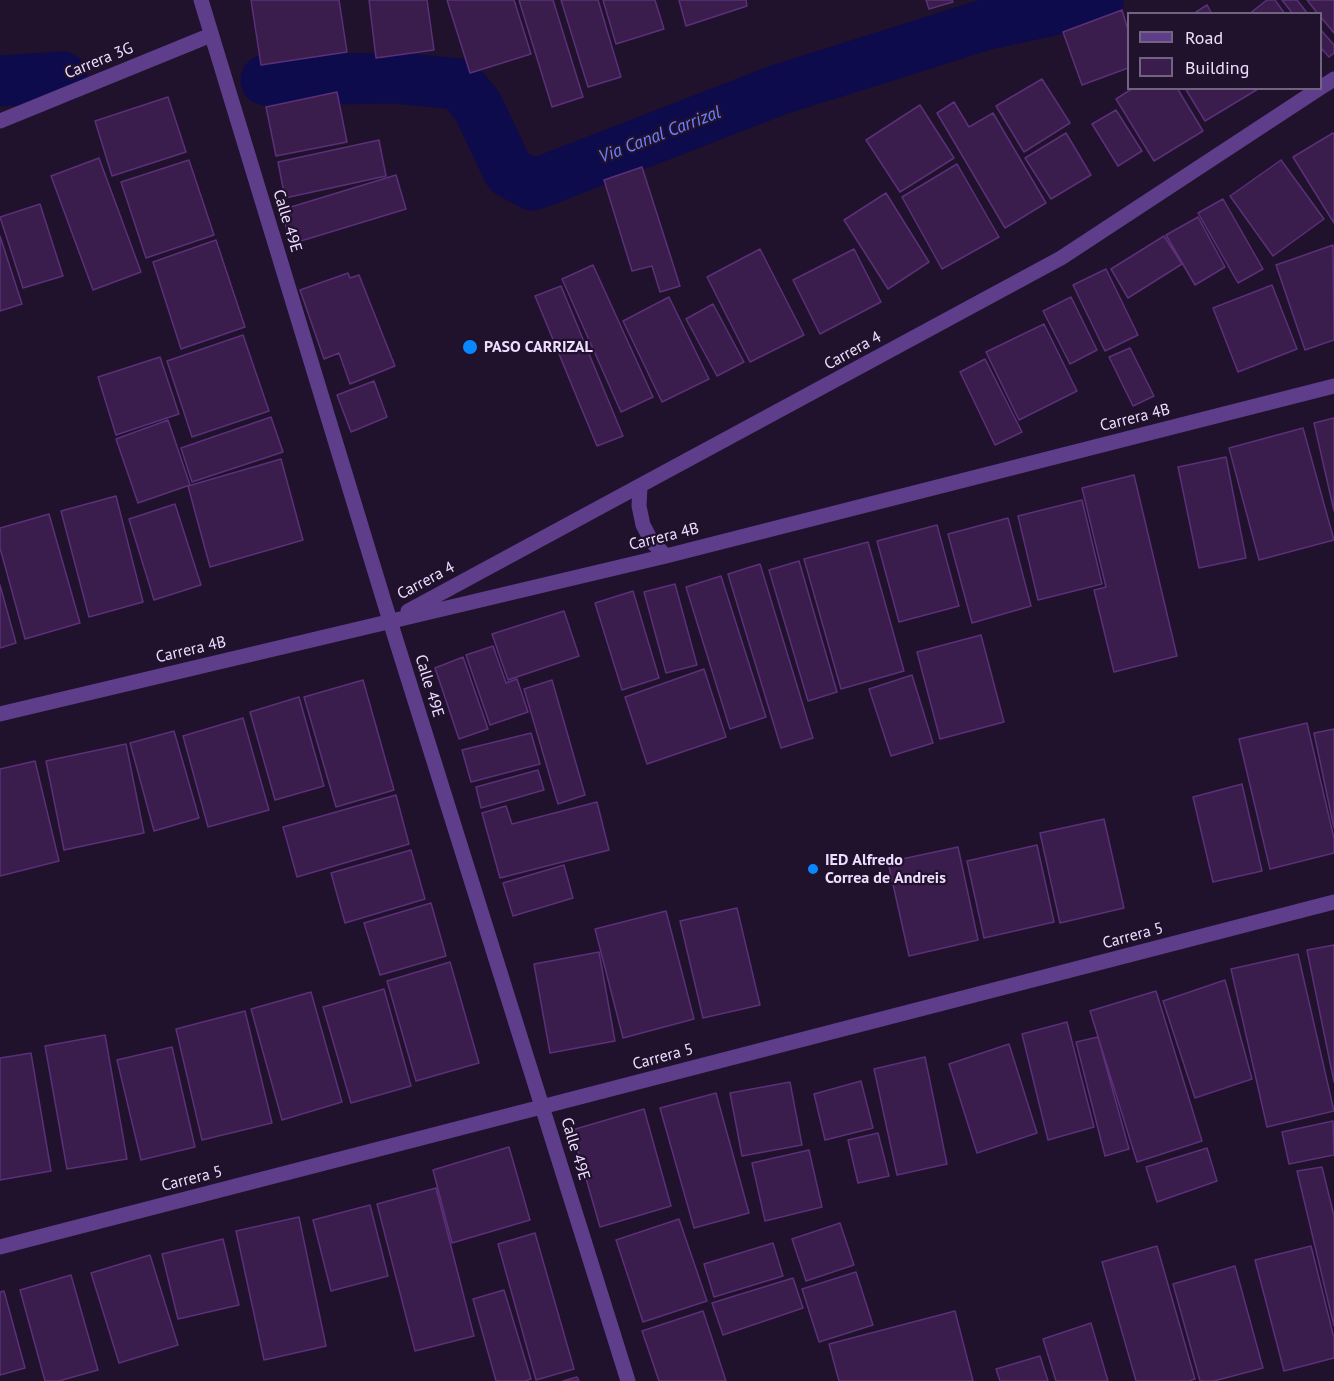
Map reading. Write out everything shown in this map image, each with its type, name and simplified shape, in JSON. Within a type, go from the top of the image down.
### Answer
[{"type":"street","name":"Calle 49E","points":[[201,0],[390,621],[628,1381]]},
{"type":"street","name":"Carrera 3G","points":[[0,121],[211,35]]},
{"type":"street","name":"Carrera 4","points":[[390,621],[1061,258],[1317,90]]},
{"type":"street","name":"Carrera 4B","points":[[0,714],[666,556],[1334,386]]},
{"type":"street","points":[[640,487],[639,506],[643,525],[652,542],[666,556]]},
{"type":"street","name":"Carrera 5","points":[[0,1247],[1334,902]]},
{"type":"building","points":[[251,0],[339,0],[347,52],[261,65]]},
{"type":"building","points":[[369,0],[427,0],[434,50],[376,58]]},
{"type":"building","points":[[447,0],[514,0],[531,54],[470,73]]},
{"type":"building","points":[[519,0],[553,0],[583,97],[552,107]]},
{"type":"building","points":[[561,0],[598,0],[621,77],[588,87]]},
{"type":"building","points":[[603,0],[655,0],[664,29],[616,44]]},
{"type":"building","points":[[679,0],[746,0],[747,6],[686,26]]},
{"type":"building","points":[[926,0],[952,0],[953,2],[929,9]]},
{"type":"building","points":[[1267,0],[1275,0],[1284,12],[1252,12]]},
{"type":"building","points":[[1282,0],[1297,0],[1306,12],[1291,12]]},
{"type":"building","points":[[1307,0],[1333,0],[1334,33],[1322,18],[1322,12],[1316,12]]},
{"type":"building","points":[[1207,5],[1211,12],[1196,12]]},
{"type":"building","points":[[1122,10],[1127,27],[1127,68],[1082,85],[1063,32]]},
{"type":"building","points":[[1322,31],[1334,45],[1334,53],[1329,57],[1322,49]]},
{"type":"building","points":[[1042,79],[1070,123],[1024,152],[996,106]]},
{"type":"building","points":[[1130,90],[1178,90],[1203,131],[1154,161],[1116,99]]},
{"type":"building","points":[[1186,90],[1256,90],[1205,121]]},
{"type":"building","points":[[337,92],[347,142],[276,156],[266,107]]},
{"type":"building","points":[[168,97],[186,152],[112,176],[95,121]]},
{"type":"building","points":[[954,102],[969,127],[993,113],[1046,203],[1005,228],[937,113]]},
{"type":"building","points":[[920,105],[954,158],[900,192],[866,140]]},
{"type":"building","points":[[1116,110],[1142,151],[1118,166],[1092,124]]},
{"type":"building","points":[[1066,133],[1091,175],[1051,199],[1025,158]]},
{"type":"building","points":[[1333,133],[1334,135],[1334,223],[1293,157]]},
{"type":"building","points":[[379,140],[386,176],[285,198],[278,162]]},
{"type":"building","points":[[99,158],[141,272],[93,290],[51,176]]},
{"type":"building","points":[[189,160],[214,235],[146,258],[121,182]]},
{"type":"building","points":[[1281,160],[1324,219],[1273,256],[1230,196]]},
{"type":"building","points":[[957,164],[999,237],[942,269],[902,197]]},
{"type":"building","points":[[642,167],[680,286],[660,292],[652,266],[632,271],[604,180]]},
{"type":"building","points":[[396,175],[406,209],[291,244],[281,210]]},
{"type":"building","points":[[886,193],[929,262],[888,289],[844,220]]},
{"type":"building","points":[[1223,199],[1263,269],[1238,283],[1198,213]]},
{"type":"building","points":[[40,204],[63,276],[23,288],[0,217]]},
{"type":"building","points":[[1198,217],[1225,267],[1195,285],[1166,235]]},
{"type":"building","points":[[0,236],[22,304],[0,311]]},
{"type":"building","points":[[1164,236],[1182,264],[1128,298],[1111,269]]},
{"type":"building","points":[[216,240],[245,327],[181,349],[153,262]]},
{"type":"building","points":[[1333,245],[1334,340],[1305,350],[1276,265]]},
{"type":"building","points":[[760,249],[804,335],[750,362],[707,277]]},
{"type":"building","points":[[854,249],[881,302],[820,334],[793,280]]},
{"type":"building","points":[[593,265],[653,397],[621,412],[562,279]]},
{"type":"building","points":[[1106,269],[1138,335],[1105,351],[1073,285]]},
{"type":"building","points":[[348,273],[350,278],[359,275],[395,366],[350,384],[339,353],[324,359],[300,290]]},
{"type":"building","points":[[1272,285],[1297,349],[1238,372],[1213,308]]},
{"type":"building","points":[[561,286],[623,436],[597,446],[535,296]]},
{"type":"building","points":[[669,297],[709,379],[662,402],[623,321]]},
{"type":"building","points":[[1071,297],[1097,350],[1070,364],[1043,311]]},
{"type":"building","points":[[713,304],[744,362],[717,376],[686,319]]},
{"type":"building","points":[[1044,324],[1077,391],[1019,420],[986,352]]},
{"type":"building","points":[[243,335],[269,411],[192,437],[167,361]]},
{"type":"building","points":[[1130,348],[1154,396],[1133,406],[1109,357]]},
{"type":"building","points":[[160,357],[179,414],[116,435],[98,377]]},
{"type":"building","points":[[985,359],[1022,432],[995,445],[960,372]]},
{"type":"building","points":[[374,381],[387,417],[351,432],[337,395]]},
{"type":"building","points":[[271,417],[283,452],[192,482],[181,448]]},
{"type":"building","points":[[1334,418],[1334,511],[1314,423]]},
{"type":"building","points":[[168,420],[190,485],[138,503],[116,439]]},
{"type":"building","points":[[1303,428],[1334,540],[1259,560],[1229,448]]},
{"type":"building","points":[[1226,457],[1246,558],[1199,568],[1178,467]]},
{"type":"building","points":[[281,459],[303,540],[210,567],[188,486]]},
{"type":"building","points":[[1134,475],[1177,656],[1114,672],[1094,590],[1106,587],[1082,488]]},
{"type":"building","points":[[116,496],[143,602],[89,617],[61,511]]},
{"type":"building","points":[[1082,500],[1102,584],[1038,600],[1018,516]]},
{"type":"building","points":[[175,504],[201,585],[154,600],[129,519]]},
{"type":"building","points":[[49,514],[80,623],[25,639],[0,548],[0,528]]},
{"type":"building","points":[[1008,518],[1031,606],[972,623],[948,534]]},
{"type":"building","points":[[937,525],[959,606],[899,622],[877,541]]},
{"type":"building","points":[[868,542],[904,671],[841,689],[804,559]]},
{"type":"building","points":[[799,561],[837,692],[808,701],[769,570]]},
{"type":"building","points":[[760,564],[813,738],[781,748],[728,574]]},
{"type":"building","points":[[721,576],[766,717],[730,729],[686,587]]},
{"type":"building","points":[[675,584],[697,665],[666,673],[644,592]]},
{"type":"building","points":[[0,585],[16,643],[0,648]]},
{"type":"building","points":[[633,591],[659,678],[622,690],[595,603]]},
{"type":"building","points":[[564,611],[579,656],[508,680],[492,634]]},
{"type":"building","points":[[981,635],[1004,722],[940,739],[917,652]]},
{"type":"building","points":[[493,646],[506,683],[517,679],[528,712],[490,725],[466,655]]},
{"type":"building","points":[[463,657],[488,729],[459,739],[435,668]]},
{"type":"building","points":[[704,669],[726,737],[647,764],[625,697]]},
{"type":"building","points":[[912,675],[933,743],[891,756],[869,689]]},
{"type":"building","points":[[363,680],[394,790],[336,807],[304,697]]},
{"type":"building","points":[[552,680],[585,795],[558,804],[524,689]]},
{"type":"building","points":[[299,697],[324,786],[275,800],[250,712]]},
{"type":"building","points":[[243,718],[269,810],[208,827],[183,736]]},
{"type":"building","points":[[1307,723],[1334,838],[1334,853],[1270,869],[1239,739]]},
{"type":"building","points":[[1334,729],[1334,828],[1314,733]]},
{"type":"building","points":[[174,731],[199,818],[154,831],[130,743]]},
{"type":"building","points":[[531,733],[540,764],[471,782],[462,750]]},
{"type":"building","points":[[126,744],[144,833],[64,850],[46,761]]},
{"type":"building","points":[[35,761],[59,861],[0,876],[0,769]]},
{"type":"building","points":[[538,770],[544,790],[481,808],[476,787]]},
{"type":"building","points":[[1242,784],[1262,871],[1213,882],[1193,797]]},
{"type":"building","points":[[396,795],[409,844],[297,877],[283,827]]},
{"type":"building","points":[[597,802],[609,850],[500,878],[482,813],[506,806],[512,824]]},
{"type":"building","points":[[1104,819],[1124,908],[1060,923],[1040,833]]},
{"type":"building","points":[[1037,845],[1054,922],[984,938],[967,861]]},
{"type":"building","points":[[958,847],[978,940],[909,956],[888,862]]},
{"type":"building","points":[[411,850],[425,899],[345,923],[331,873]]},
{"type":"building","points":[[564,865],[573,898],[513,916],[503,883]]},
{"type":"building","points":[[431,903],[446,956],[380,975],[364,923]]},
{"type":"building","points":[[737,908],[760,1005],[703,1018],[680,921]]},
{"type":"building","points":[[666,911],[694,1019],[623,1038],[595,929]]},
{"type":"building","points":[[1334,945],[1334,1082],[1307,950]]},
{"type":"building","points":[[599,952],[615,1041],[550,1053],[534,964]]},
{"type":"building","points":[[1298,954],[1334,1111],[1267,1127],[1231,969]]},
{"type":"building","points":[[450,962],[479,1063],[416,1081],[387,981]]},
{"type":"building","points":[[1225,980],[1252,1079],[1195,1098],[1163,1001]]},
{"type":"building","points":[[384,989],[411,1086],[351,1103],[323,1007]]},
{"type":"building","points":[[1156,991],[1202,1141],[1137,1162],[1090,1011]]},
{"type":"building","points":[[311,992],[342,1102],[282,1120],[251,1009]]},
{"type":"building","points":[[245,1011],[272,1123],[202,1140],[176,1029]]},
{"type":"building","points":[[1067,1022],[1094,1127],[1048,1140],[1022,1034]]},
{"type":"building","points":[[105,1035],[127,1159],[67,1169],[45,1046]]},
{"type":"building","points":[[1098,1037],[1129,1149],[1105,1156],[1076,1042]]},
{"type":"building","points":[[1009,1044],[1037,1133],[977,1153],[949,1064]]},
{"type":"building","points":[[172,1047],[195,1147],[141,1160],[117,1060]]},
{"type":"building","points":[[31,1053],[51,1171],[0,1180],[0,1058]]},
{"type":"building","points":[[925,1057],[947,1164],[897,1175],[874,1069]]},
{"type":"building","points":[[861,1081],[873,1128],[825,1140],[814,1094]]},
{"type":"building","points":[[790,1082],[802,1145],[742,1156],[730,1093]]},
{"type":"building","points":[[716,1093],[749,1213],[694,1228],[660,1108]]},
{"type":"building","points":[[644,1109],[671,1206],[600,1227],[572,1130]]},
{"type":"building","points":[[1333,1121],[1334,1155],[1289,1164],[1282,1132]]},
{"type":"building","points":[[878,1133],[889,1176],[858,1183],[848,1140]]},
{"type":"building","points":[[509,1147],[530,1220],[452,1243],[433,1170]]},
{"type":"building","points":[[1207,1148],[1217,1181],[1157,1202],[1146,1167]]},
{"type":"building","points":[[809,1150],[822,1207],[765,1221],[752,1163]]},
{"type":"building","points":[[1322,1167],[1334,1216],[1334,1326],[1297,1171]]},
{"type":"building","points":[[436,1188],[474,1336],[415,1351],[377,1204]]},
{"type":"building","points":[[370,1205],[388,1276],[331,1291],[313,1220]]},
{"type":"building","points":[[299,1217],[326,1346],[264,1360],[236,1231]]},
{"type":"building","points":[[679,1219],[707,1301],[643,1322],[616,1240]]},
{"type":"building","points":[[840,1223],[854,1265],[806,1281],[792,1239]]},
{"type":"building","points":[[535,1233],[574,1369],[536,1380],[498,1244]]},
{"type":"building","points":[[223,1239],[239,1305],[178,1319],[162,1254]]},
{"type":"building","points":[[773,1243],[783,1276],[714,1297],[704,1264]]},
{"type":"building","points":[[1157,1246],[1195,1379],[1189,1381],[1136,1381],[1102,1262]]},
{"type":"building","points":[[1311,1246],[1334,1338],[1334,1358],[1284,1371],[1255,1260]]},
{"type":"building","points":[[150,1255],[178,1345],[119,1363],[91,1273]]},
{"type":"building","points":[[1235,1266],[1263,1368],[1214,1381],[1200,1381],[1173,1284]]},
{"type":"building","points":[[856,1272],[873,1325],[819,1342],[802,1289]]},
{"type":"building","points":[[71,1275],[98,1370],[59,1381],[45,1381],[20,1290]]},
{"type":"building","points":[[793,1278],[803,1308],[723,1335],[712,1303]]},
{"type":"building","points":[[504,1290],[531,1379],[525,1381],[496,1381],[473,1299]]},
{"type":"building","points":[[4,1291],[25,1368],[0,1375],[0,1292]]},
{"type":"building","points":[[703,1311],[726,1381],[659,1381],[642,1331]]},
{"type":"building","points":[[955,1311],[973,1381],[839,1381],[829,1344]]},
{"type":"building","points":[[1091,1323],[1108,1381],[1056,1381],[1043,1339]]},
{"type":"building","points":[[1040,1356],[1048,1381],[1000,1381],[996,1369]]},
{"type":"building","points":[[577,1377],[579,1381],[563,1381]]},
{"type":"waterway","name":"Via Canal Carrizal","points":[[266,80],[396,78],[459,84],[477,105],[509,172],[533,185],[778,90],[988,24],[1098,0]]},
{"type":"waterway","name":"Via Canal Carrizal","points":[[0,81],[62,77]]},
{"type":"place","name":"PASO CARRIZAL","points":[[470,347]]},
{"type":"place","name":"IED Alfredo Correa de Andreis","points":[[813,869]]}]
